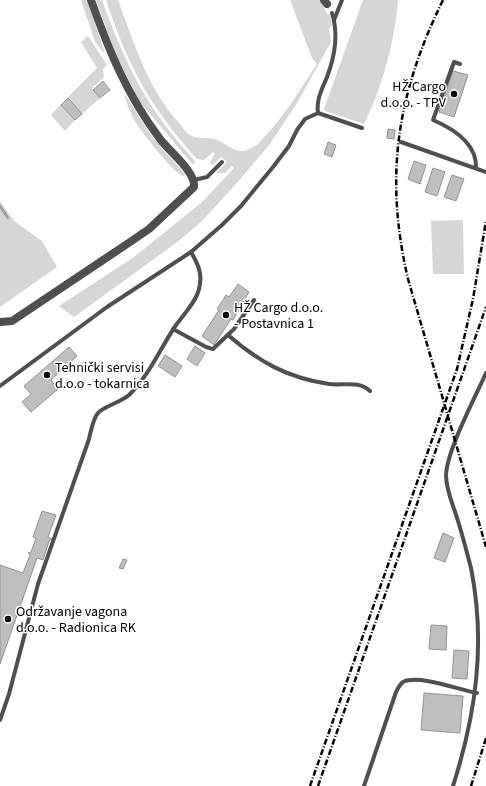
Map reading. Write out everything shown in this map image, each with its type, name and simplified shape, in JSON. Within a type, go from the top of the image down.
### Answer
[{"type":"street","points":[[0,322],[12,320],[149,229],[194,187],[194,180],[164,144],[131,95],[112,59],[92,0]]},
{"type":"lane","points":[[334,20],[342,0]]},
{"type":"lane","points":[[318,113],[319,98],[335,54],[334,20],[332,13]]},
{"type":"lane","points":[[460,64],[454,62],[433,120],[447,126],[468,144],[474,151],[476,168]]},
{"type":"lane","points":[[0,386],[107,307],[191,252],[241,206],[289,146],[297,130],[305,119],[318,113],[362,128]]},
{"type":"lane","points":[[401,142],[486,172]]},
{"type":"lane","points":[[194,180],[207,177],[222,162]]},
{"type":"lane","points":[[0,720],[11,686],[38,584],[73,486],[95,418],[98,412],[121,402],[130,394],[150,367],[173,329],[199,291],[200,270],[191,252]]},
{"type":"lane","points":[[173,329],[206,347],[213,349],[228,335],[254,300]]},
{"type":"lane","points":[[228,335],[254,357],[274,368],[329,384],[357,384],[366,386],[370,391]]},
{"type":"lane","points":[[453,786],[468,733],[477,693],[480,652],[480,621],[476,591],[464,538],[447,487],[446,474],[451,453],[486,373]]},
{"type":"lane","points":[[364,786],[400,684],[404,681],[422,680],[477,693]]},
{"type":"shaded area","points":[[81,0],[87,0],[105,54],[95,42]]},
{"type":"shaded area","points":[[96,0],[102,0],[129,67],[140,86],[163,123],[195,161],[193,165],[140,102],[116,55]]},
{"type":"shaded area","points":[[106,0],[118,0],[136,49],[151,81],[169,111],[186,132],[200,138],[217,140],[239,151],[249,149],[257,145],[262,140],[288,108],[317,64],[312,58],[290,0],[320,0],[327,14],[330,14],[332,26],[329,28],[331,42],[297,103],[270,144],[202,221],[176,243],[74,317],[59,306],[134,257],[201,203],[234,168],[232,166],[225,173],[216,173],[227,162],[221,157],[212,166],[210,162],[215,154],[213,152],[204,160],[197,159],[166,122],[142,85],[132,66],[114,24]]},
{"type":"shaded area","points":[[363,0],[398,0],[394,31],[387,64],[371,110],[364,124],[325,111],[324,109]]},
{"type":"shaded area","points":[[88,36],[107,65],[103,69],[104,77],[92,88],[100,98],[82,114],[67,98],[97,68],[81,42]]},
{"type":"shaded area","points":[[124,93],[152,137],[185,174],[183,176],[172,168],[137,125]]},
{"type":"shaded area","points":[[61,104],[75,120],[65,131],[51,115]]},
{"type":"shaded area","points":[[0,201],[14,221],[42,241],[57,267],[0,307]]},
{"type":"shaded area","points":[[463,220],[464,274],[433,274],[431,221]]},
{"type":"building","name":"HŽ Cargo d.o.o. - TPV","points":[[453,71],[468,75],[454,117],[439,112]]},
{"type":"building","points":[[103,81],[110,90],[100,98],[93,90]]},
{"type":"building","points":[[68,98],[82,114],[75,120],[61,105]]},
{"type":"building","points":[[388,129],[395,130],[394,139],[387,138]]},
{"type":"building","points":[[328,142],[336,145],[332,157],[324,154]]},
{"type":"building","points":[[414,161],[426,165],[420,184],[408,179]]},
{"type":"building","points":[[433,168],[445,172],[437,196],[425,192]]},
{"type":"building","points":[[452,175],[464,179],[456,201],[444,197]]},
{"type":"building","name":"HŽ Cargo d.o.o. - Postavnica 1","points":[[238,284],[249,292],[233,320],[231,319],[214,345],[202,336],[219,310],[217,309],[226,295],[229,297]]},
{"type":"building","points":[[195,346],[205,353],[197,366],[187,359]]},
{"type":"building","name":"Tehnički servisi d.o.o - tokarnica","points":[[69,347],[77,356],[51,380],[58,389],[31,412],[22,402],[31,394],[24,386]]},
{"type":"building","points":[[165,355],[182,366],[175,377],[158,366]]},
{"type":"building","name":"Održavanje vagona d.o.o. - Radionica RK","points":[[42,511],[56,515],[48,537],[52,539],[49,541],[43,560],[37,558],[0,664],[0,565],[23,573],[30,555],[28,553],[31,552],[36,538],[33,537]]},
{"type":"building","points":[[443,533],[454,538],[445,562],[434,558]]},
{"type":"building","points":[[123,559],[127,560],[123,569],[119,568]]},
{"type":"building","points":[[431,625],[447,626],[446,650],[429,649]]},
{"type":"building","points":[[454,650],[469,651],[467,679],[452,678]]},
{"type":"building","points":[[424,693],[463,696],[460,733],[421,730]]},
{"type":"waterway","points":[[0,206],[8,218]]},
{"type":"railway","points":[[443,0],[427,35],[405,102],[399,136],[396,170],[397,205],[401,241],[408,279],[486,547]]},
{"type":"railway","points":[[310,786],[457,369],[473,299],[486,221]]},
{"type":"railway","points":[[318,786],[486,307]]},
{"type":"railway","points":[[471,786],[486,738]]},
{"type":"place","name":"HŽ Cargo d.o.o. - TPV","points":[[454,94]]},
{"type":"place","name":"HŽ Cargo d.o.o. - Postavnica 1","points":[[226,315]]},
{"type":"place","name":"Tehnički servisi d.o.o - tokarnica","points":[[47,375]]},
{"type":"place","name":"Održavanje vagona d.o.o. - Radionica RK","points":[[8,619]]}]
